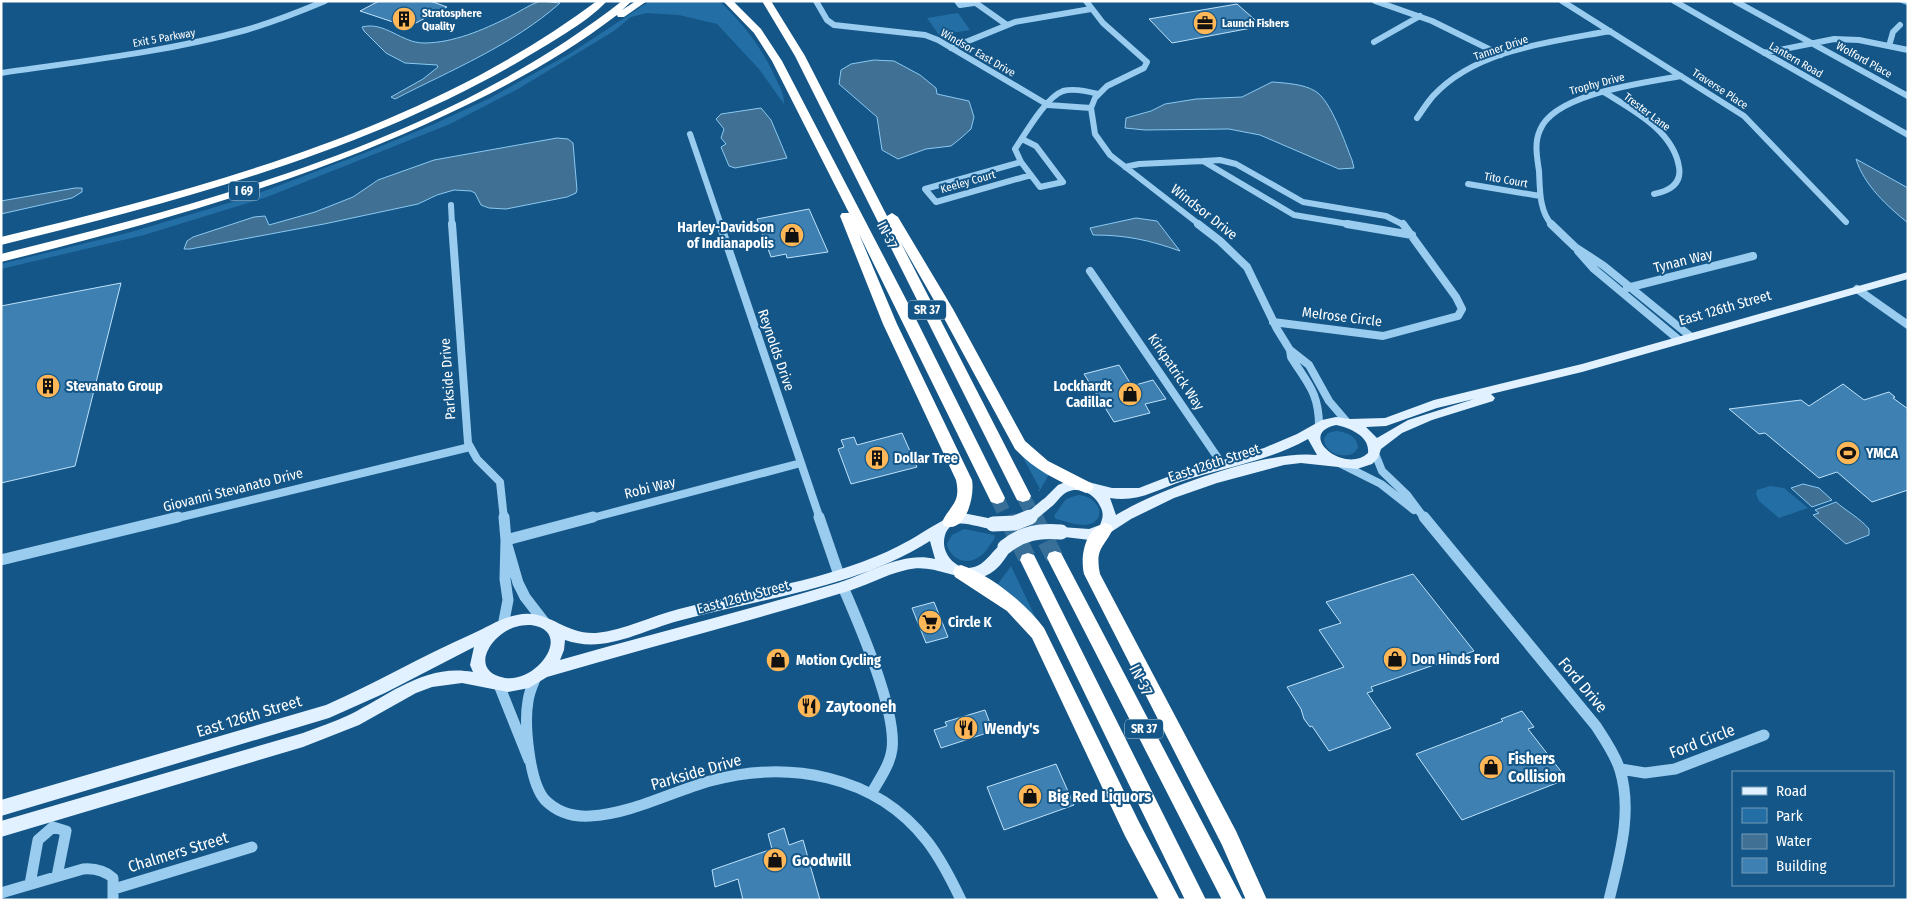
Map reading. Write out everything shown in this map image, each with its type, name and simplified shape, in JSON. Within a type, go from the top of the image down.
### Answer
[{"type":"highway","points":[[446,95],[558,31],[592,1]]},
{"type":"highway","name":"I 69","points":[[1,241],[112,214],[226,181],[354,136],[446,95],[534,48],[602,1]]},
{"type":"highway","name":"I 69","points":[[1,258],[167,215],[250,189],[384,139],[460,105],[524,71],[561,49],[628,1]]},
{"type":"highway","points":[[561,49],[597,31],[643,1]]},
{"type":"highway","name":"IN-37","points":[[727,1],[749,21],[766,42],[997,498]]},
{"type":"highway","name":"IN-37","points":[[766,1],[800,56],[1023,496]]},
{"type":"highway","points":[[838,130],[862,162],[1020,445],[1042,465],[1089,488]]},
{"type":"highway","points":[[825,156],[843,207],[887,316],[964,480],[966,495],[964,504],[947,524]]},
{"type":"highway","points":[[1105,528],[1091,548],[1089,558],[1092,574],[1230,838],[1257,900]]},
{"type":"highway","name":"IN-37","points":[[1055,558],[1233,900]]},
{"type":"highway","name":"SR 37","points":[[1028,560],[1196,900]]},
{"type":"highway","points":[[957,571],[1000,595],[1028,619],[1038,633],[1132,829],[1170,900]]},
{"type":"main road","name":"East 126th Street","points":[[1349,423],[1386,422],[1434,404],[1553,376],[1908,275]]},
{"type":"main road","name":"East 126th Street","points":[[1374,449],[1386,437],[1415,423],[1553,376]]},
{"type":"main road","points":[[1331,421],[1349,423],[1366,432],[1373,441],[1374,449],[1368,460],[1361,463],[1340,463],[1328,458],[1316,447],[1313,435],[1318,427],[1331,421]]},
{"type":"main road","name":"East 126th Street","points":[[548,624],[575,638],[602,638],[661,620],[841,581],[928,536],[947,524],[968,518],[993,524],[1024,520],[1037,513],[1052,496],[1065,488],[1078,485],[1118,494],[1136,494],[1222,464],[1279,448],[1302,438],[1318,427]]},
{"type":"main road","name":"East 126th Street","points":[[540,675],[841,581],[913,562],[930,563],[957,571],[978,571],[986,568],[1005,548],[1018,538],[1030,533],[1045,530],[1075,535],[1089,535],[1132,512],[1172,494],[1284,460],[1300,458],[1340,463]]},
{"type":"main road","points":[[1089,488],[1102,496],[1110,508],[1111,516],[1105,528]]},
{"type":"main road","points":[[947,524],[938,534],[936,547],[942,559],[957,571]]},
{"type":"main road","points":[[1,829],[55,820],[303,740],[354,720],[411,688],[431,680],[462,676],[494,683],[518,685],[540,675],[549,666],[557,651],[557,637],[548,624],[536,619],[525,619],[500,628],[484,643],[478,657],[480,671],[494,683]]},
{"type":"main road","name":"East 126th Street","points":[[1,808],[61,792],[329,710],[380,688],[450,650],[500,628]]},
{"type":"street","name":"Exit 5 Parkway","points":[[1,73],[196,42],[270,23],[326,1]]},
{"type":"street","name":"Windsor East Drive","points":[[816,1],[827,20],[834,25],[925,35],[951,48],[1048,105],[1091,108]]},
{"type":"street","points":[[958,1],[960,5],[974,2],[1007,25]]},
{"type":"street","points":[[1086,1],[1104,23],[1147,62],[1144,68],[1107,86],[1098,94],[1091,108]]},
{"type":"street","points":[[1375,1],[1420,16],[1457,32],[1502,56]]},
{"type":"street","name":"Traverse Place","points":[[1562,1],[1748,120],[1846,222]]},
{"type":"street","name":"Lantern Road","points":[[1674,1],[1908,135]]},
{"type":"street","name":"Wolford Place","points":[[1735,1],[1908,96]]},
{"type":"street","points":[[951,48],[1007,25],[1092,9]]},
{"type":"street","points":[[1374,42],[1420,16]]},
{"type":"street","points":[[1889,46],[1891,35],[1900,24]]},
{"type":"street","name":"Tanner Drive","points":[[1417,118],[1434,96],[1447,84],[1468,70],[1502,56],[1540,45],[1610,31]]},
{"type":"street","points":[[1764,53],[1840,39],[1908,50]]},
{"type":"street","name":"Trophy Drive","points":[[1679,340],[1594,268],[1547,219],[1540,196],[1536,143],[1537,135],[1544,121],[1567,103],[1604,92],[1681,76]]},
{"type":"street","points":[[1022,139],[1036,146],[1063,182],[1040,187],[1021,162],[1014,149],[1055,96],[1064,91],[1098,94]]},
{"type":"street","name":"Trester Lane","points":[[1604,92],[1656,128],[1668,140],[1675,152],[1680,167],[1678,181],[1670,189],[1654,194]]},
{"type":"street","name":"Windsor Drive","points":[[1091,108],[1093,129],[1098,140],[1110,155],[1236,255],[1254,280],[1273,322],[1290,350],[1291,357],[1316,396],[1319,407],[1318,427]]},
{"type":"street","name":"Reynolds Drive","points":[[690,134],[894,734],[887,764],[871,794]]},
{"type":"street","name":"Melrose Circle","points":[[1125,167],[1139,164],[1220,160],[1236,164],[1302,202],[1386,216],[1402,223],[1461,305],[1461,312],[1458,316],[1383,336],[1273,322]]},
{"type":"street","points":[[1203,161],[1294,215],[1412,235]]},
{"type":"street","name":"Keeley Court","points":[[1021,162],[925,189],[936,202],[1031,175]]},
{"type":"street","name":"Tito Court","points":[[1468,184],[1540,196]]},
{"type":"street","name":"Parkside Drive","points":[[451,205],[467,434],[470,447],[476,459],[500,482],[506,540],[518,583],[525,597],[548,624]]},
{"type":"street","name":"Trophy Drive","points":[[1575,247],[1595,259],[1690,336]]},
{"type":"street","name":"Tynan Way","points":[[1619,290],[1753,256]]},
{"type":"street","name":"Kirkpatrick Way","points":[[1090,271],[1222,464]]},
{"type":"street","points":[[1856,289],[1908,325]]},
{"type":"street","name":"Windsor Drive","points":[[1290,350],[1299,355],[1314,371],[1327,399],[1349,423]]},
{"type":"street","name":"Giovanni Stevanato Drive","points":[[1,560],[470,447]]},
{"type":"street","name":"Ford Drive","points":[[1374,449],[1376,460],[1384,473],[1409,496],[1429,524],[1596,726],[1612,749],[1621,769],[1627,798],[1626,818],[1609,900]]},
{"type":"street","name":"Ford Drive","points":[[1340,463],[1391,490],[1429,524]]},
{"type":"street","name":"Robi Way","points":[[506,540],[801,464]]},
{"type":"street","name":"Parkside Drive","points":[[500,628],[508,600],[504,570],[506,540]]},
{"type":"street","name":"Parkside Drive","points":[[540,675],[529,689],[526,704],[534,781],[548,804],[561,812],[579,817],[618,812],[741,774],[774,771],[814,773],[856,786],[894,809],[924,837],[944,863],[961,900]]},
{"type":"street","name":"Parkside Drive","points":[[494,683],[533,770]]},
{"type":"street","name":"Ford Circle","points":[[1621,769],[1645,773],[1675,770],[1764,735]]},
{"type":"street","points":[[30,884],[38,840],[55,820],[61,792]]},
{"type":"street","points":[[55,820],[66,831],[57,876]]},
{"type":"street","name":"Chalmers Street","points":[[113,894],[252,847]]},
{"type":"street","points":[[1,892],[83,869],[96,868],[105,871],[113,878],[113,894]]},
{"type":"green space","points":[[650,1],[719,1],[744,28],[758,47],[771,68],[780,88],[784,104],[759,69],[717,24],[679,15],[647,13],[631,17],[614,31],[518,89],[450,124],[267,197],[144,235],[1,269],[1,264],[131,232],[249,197],[367,152],[490,98],[571,53]]},
{"type":"green space","points":[[958,13],[970,30],[939,35],[927,18]]},
{"type":"green space","points":[[1344,432],[1356,440],[1358,448],[1354,453],[1339,455],[1327,448],[1324,438],[1328,433]]},
{"type":"green space","points":[[1020,452],[1048,473],[1039,492],[1038,490],[1040,489]]},
{"type":"green space","points":[[1770,486],[1784,488],[1808,508],[1779,518],[1759,501],[1756,494],[1757,490]]},
{"type":"green space","points":[[1078,495],[1086,496],[1097,504],[1099,515],[1097,520],[1084,525],[1056,519],[1054,516],[1066,499]]},
{"type":"green space","points":[[964,529],[994,535],[995,538],[986,551],[974,560],[959,560],[951,554],[947,544],[952,535]]},
{"type":"green space","points":[[1011,566],[1038,623],[999,588],[998,584]]},
{"type":"water","points":[[540,1],[560,3],[542,18],[502,44],[395,99],[391,97],[423,79],[438,67],[437,65],[405,63],[386,53],[362,27],[370,26],[386,29],[416,42],[446,41],[478,31]]},
{"type":"water","points":[[874,60],[894,61],[920,75],[936,88],[937,94],[969,101],[974,117],[971,129],[951,146],[926,149],[898,159],[882,150],[877,117],[839,84],[841,70],[851,64]]},
{"type":"water","points":[[1272,82],[1305,87],[1321,96],[1337,122],[1354,168],[1339,169],[1260,135],[1229,129],[1145,130],[1125,128],[1126,118],[1151,111],[1165,104],[1196,99],[1242,97]]},
{"type":"water","points":[[761,108],[771,120],[787,158],[735,168],[729,166],[721,147],[726,144],[721,138],[724,129],[716,119],[721,114]]},
{"type":"water","points":[[557,138],[568,139],[573,143],[577,190],[576,193],[567,197],[506,209],[489,208],[481,205],[475,193],[454,190],[437,195],[418,204],[324,224],[184,249],[187,241],[193,237],[254,217],[265,216],[269,225],[315,212],[353,197],[378,180],[434,160]]},
{"type":"water","points":[[1856,159],[1908,188],[1908,223],[1884,202],[1870,186]]},
{"type":"water","points":[[82,188],[82,192],[72,198],[1,214],[1,201]]},
{"type":"water","points":[[1136,218],[1157,221],[1180,251],[1137,239],[1093,235],[1090,228]]},
{"type":"water","points":[[1803,484],[1819,488],[1832,500],[1812,507],[1791,488]]},
{"type":"water","points":[[1836,502],[1866,525],[1869,529],[1869,535],[1846,544],[1813,515],[1819,513],[1815,510]]},
{"type":"building","name":"Stratosphere Quality","points":[[379,1],[430,1],[447,7],[408,27],[360,11]]},
{"type":"building","name":"Launch Fishers","points":[[1237,4],[1262,26],[1172,43],[1149,19]]},
{"type":"building","name":"Harley-Davidson of Indianapolis","points":[[809,209],[828,252],[787,258],[786,254],[771,257],[757,219]]},
{"type":"building","name":"Stevanato Group","points":[[121,283],[75,466],[1,483],[1,306]]},
{"type":"building","name":"Lockhardt Cadillac","points":[[1119,365],[1132,386],[1153,380],[1166,399],[1145,404],[1150,413],[1114,422],[1084,374]]},
{"type":"building","name":"YMCA","points":[[1843,384],[1864,400],[1889,392],[1895,397],[1893,398],[1908,409],[1908,490],[1872,502],[1837,472],[1819,478],[1765,433],[1759,434],[1729,409],[1801,400],[1809,406]]},
{"type":"building","name":"Dollar Tree","points":[[902,433],[917,467],[851,484],[838,449],[844,447],[841,440],[854,437],[857,445]]},
{"type":"building","name":"Don Hinds Ford","points":[[1413,574],[1474,651],[1371,687],[1373,691],[1367,693],[1391,728],[1329,751],[1312,726],[1310,727],[1304,719],[1301,709],[1287,687],[1344,667],[1319,630],[1341,623],[1326,602]]},
{"type":"building","name":"Circle K","points":[[934,602],[948,637],[926,643],[912,608]]},
{"type":"building","name":"Wendy's","points":[[985,710],[993,731],[941,748],[934,730],[947,726],[945,722]]},
{"type":"building","name":"Fishers Collision","points":[[1522,711],[1534,727],[1528,729],[1567,779],[1462,820],[1416,754],[1503,721],[1501,719]]},
{"type":"building","name":"Big Red Liquors","points":[[1056,764],[1074,805],[1004,830],[987,787]]},
{"type":"building","name":"Goodwill","points":[[784,828],[789,845],[803,840],[820,900],[743,900],[738,879],[715,887],[712,870],[772,849],[768,834]]},
{"type":"waterway","points":[[1900,1],[1908,4]]},
{"type":"tunnel","points":[[1023,496],[1035,519]]},
{"type":"tunnel","points":[[997,498],[1007,519]]},
{"type":"tunnel","points":[[1007,517],[1028,560]]},
{"type":"tunnel","points":[[1034,517],[1055,558]]},
{"type":"place","name":"Stratosphere Quality","points":[[404,19]]},
{"type":"place","name":"Launch Fishers","points":[[1205,23]]},
{"type":"place","name":"Harley-Davidson of Indianapolis","points":[[792,235]]},
{"type":"place","name":"Stevanato Group","points":[[48,386]]},
{"type":"place","name":"Lockhardt Cadillac","points":[[1130,394]]},
{"type":"place","name":"YMCA","points":[[1848,453]]},
{"type":"place","name":"Dollar Tree","points":[[877,458]]},
{"type":"place","name":"Circle K","points":[[930,622]]},
{"type":"place","name":"Don Hinds Ford","points":[[1395,659]]},
{"type":"place","name":"Motion Cycling","points":[[778,660]]},
{"type":"place","name":"Zaytooneh","points":[[809,706]]},
{"type":"place","name":"Wendy's","points":[[966,728]]},
{"type":"place","name":"Fishers Collision","points":[[1491,767]]},
{"type":"place","name":"Big Red Liquors","points":[[1030,796]]},
{"type":"place","name":"Goodwill","points":[[775,860]]}]
